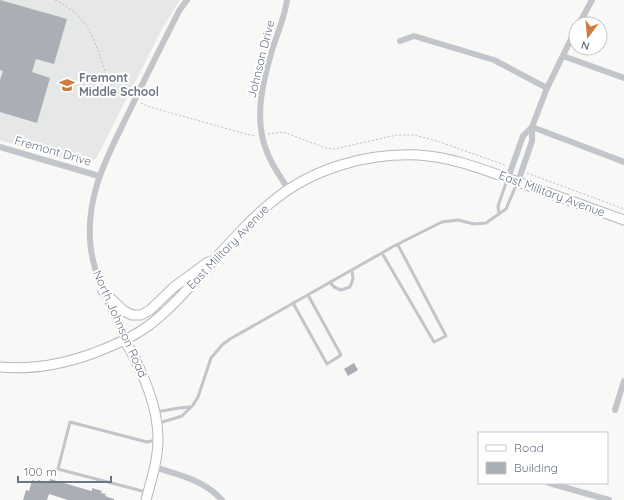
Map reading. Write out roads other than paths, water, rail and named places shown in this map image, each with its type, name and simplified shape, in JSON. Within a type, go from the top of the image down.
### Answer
[{"type":"main road","name":"East Military Avenue","points":[[0,368],[48,366],[84,356],[125,341],[140,332],[167,310],[259,213],[288,190],[317,174],[351,162],[368,158],[401,155],[437,157],[508,178],[624,220]]},
{"type":"main road","points":[[103,291],[124,311],[132,315],[141,315],[155,305],[174,287],[219,254]]},
{"type":"main road","name":"North Johnson Road","points":[[125,341],[143,375],[157,424],[158,440],[154,467],[147,496]]},
{"type":"street","name":"North Johnson Road","points":[[125,341],[103,291],[93,258],[90,233],[92,208],[99,176],[179,11],[187,0]]},
{"type":"street","name":"Johnson Drive","points":[[287,0],[263,86],[260,113],[261,135],[266,152],[288,190]]},
{"type":"street","points":[[583,16],[592,0]]},
{"type":"street","points":[[400,41],[414,36],[494,60],[547,88]]},
{"type":"street","points":[[518,182],[532,141],[532,127],[547,88],[568,46]]},
{"type":"street","points":[[563,56],[624,78]]},
{"type":"street","points":[[532,127],[624,162]]},
{"type":"street","points":[[508,178],[523,136],[532,127]]},
{"type":"street","name":"Fremont Drive","points":[[0,147],[99,176]]},
{"type":"street","points":[[615,410],[622,393],[624,381]]},
{"type":"street","points":[[154,467],[204,485],[217,494],[222,500]]},
{"type":"street","points":[[553,484],[609,500]]},
{"type":"lane","points":[[499,214],[498,206],[508,178]]},
{"type":"lane","points":[[157,424],[182,416],[193,405],[198,397],[211,358],[222,345],[330,282],[442,222],[458,220],[474,224],[486,223],[506,209],[518,182]]},
{"type":"lane","points":[[382,253],[434,342],[446,336],[398,245]]},
{"type":"lane","points":[[330,282],[334,287],[341,290],[350,287],[353,279],[352,270]]},
{"type":"lane","points":[[294,303],[327,364],[341,355],[308,295]]},
{"type":"lane","points":[[154,412],[190,407]]},
{"type":"lane","points":[[147,496],[58,469],[70,422],[147,442],[158,440]]},
{"type":"place","name":"Fremont Middle School","points":[[67,85]]}]
